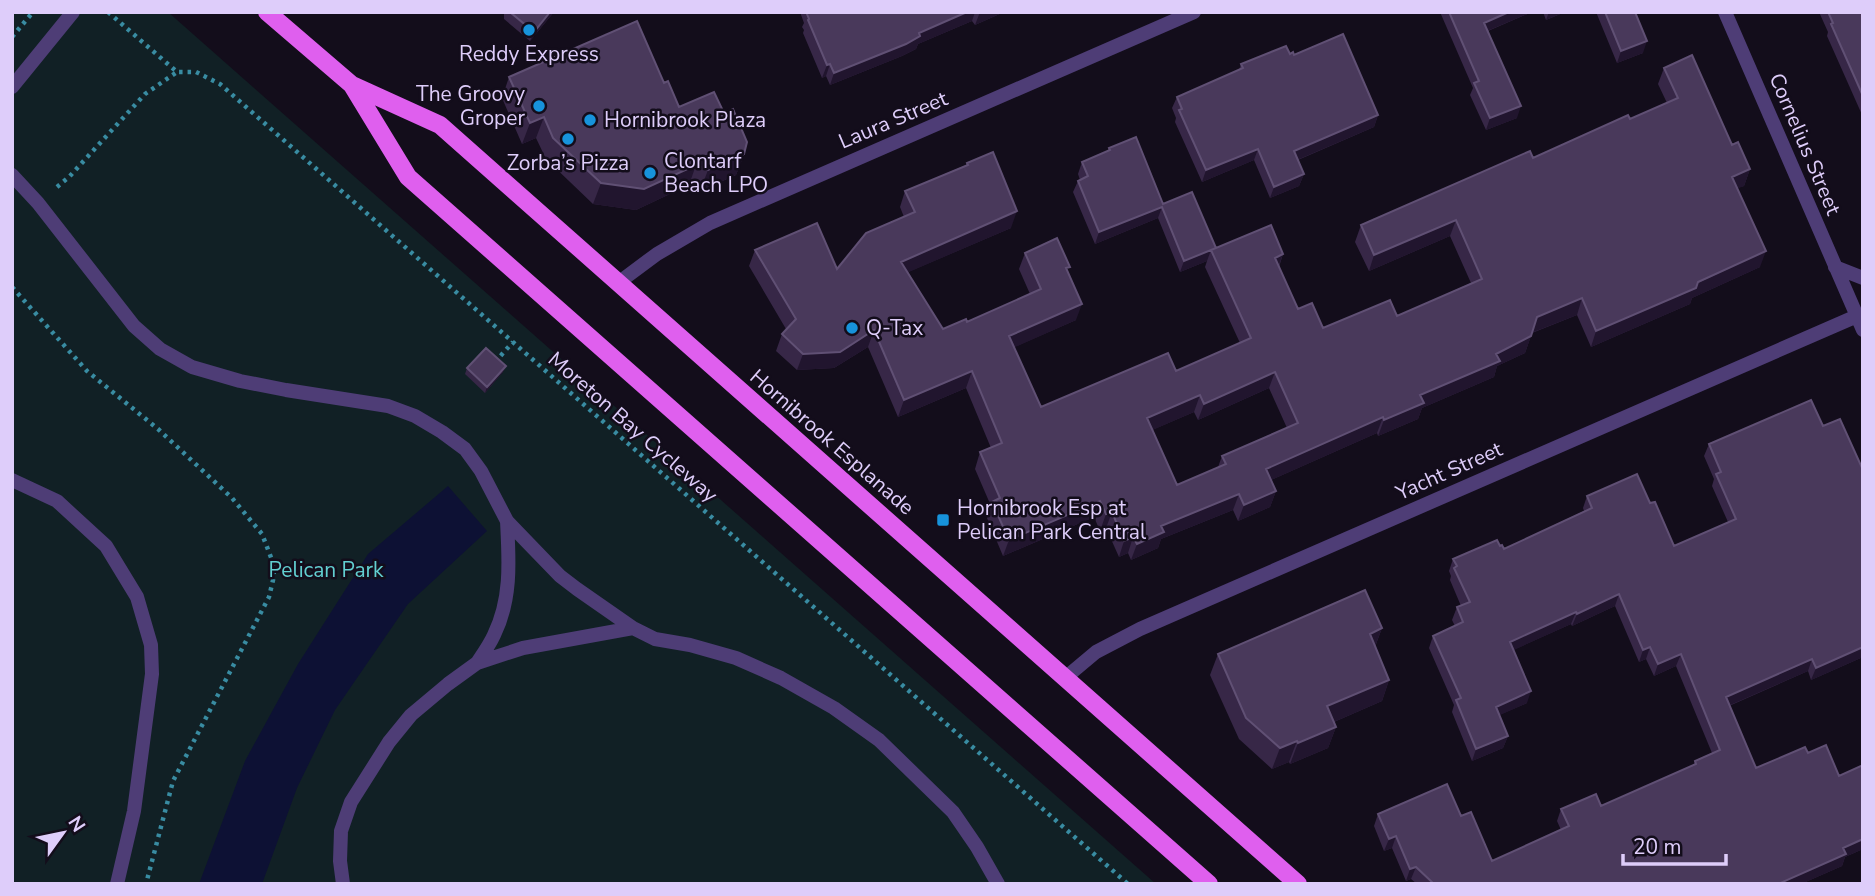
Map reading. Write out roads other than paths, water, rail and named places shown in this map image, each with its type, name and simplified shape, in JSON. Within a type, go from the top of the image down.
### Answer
[{"type":"main road","name":"Hornibrook Esplanade","points":[[267,12],[352,85],[440,125],[1298,884]]},
{"type":"main road","name":"Hornibrook Esplanade","points":[[352,85],[408,177],[1209,884]]},
{"type":"street","points":[[12,87],[73,12]]},
{"type":"street","name":"Laura Street","points":[[618,283],[657,254],[710,223],[1194,12]]},
{"type":"street","name":"Cornelius Street","points":[[1725,12],[1860,323]]},
{"type":"street","points":[[12,175],[38,203],[134,326],[160,349],[192,367],[240,381],[388,406],[415,415],[442,432],[465,449],[481,471],[507,521],[560,576],[634,628],[655,639],[690,645],[736,658],[781,678],[834,708],[879,740],[953,812],[998,884]]},
{"type":"street","points":[[1835,267],[1863,278]]},
{"type":"street","name":"Yacht Street","points":[[1065,678],[1096,652],[1140,628],[1860,323]]},
{"type":"street","points":[[12,480],[57,501],[106,546],[137,597],[151,645],[152,674],[134,811],[117,884]]},
{"type":"street","points":[[477,663],[494,635],[506,598],[509,559],[507,521]]},
{"type":"street","points":[[343,884],[340,861],[341,831],[351,802],[389,742],[411,715],[477,663],[523,648],[634,628]]},
{"type":"place","name":"Reddy Express","points":[[529,30]]},
{"type":"place","name":"The Groovy Groper","points":[[539,106]]},
{"type":"place","name":"Hornibrook Plaza","points":[[590,120]]},
{"type":"place","name":"Zorba’s Pizza","points":[[568,139]]},
{"type":"place","name":"Clontarf Beach LPO","points":[[650,173]]},
{"type":"place","name":"Q-Tax","points":[[852,328]]},
{"type":"place","name":"Hornibrook Esp at Pelican Park Central","points":[[943,520]]},
{"type":"park label","name":"Pelican Park","points":[[326,570]]}]
